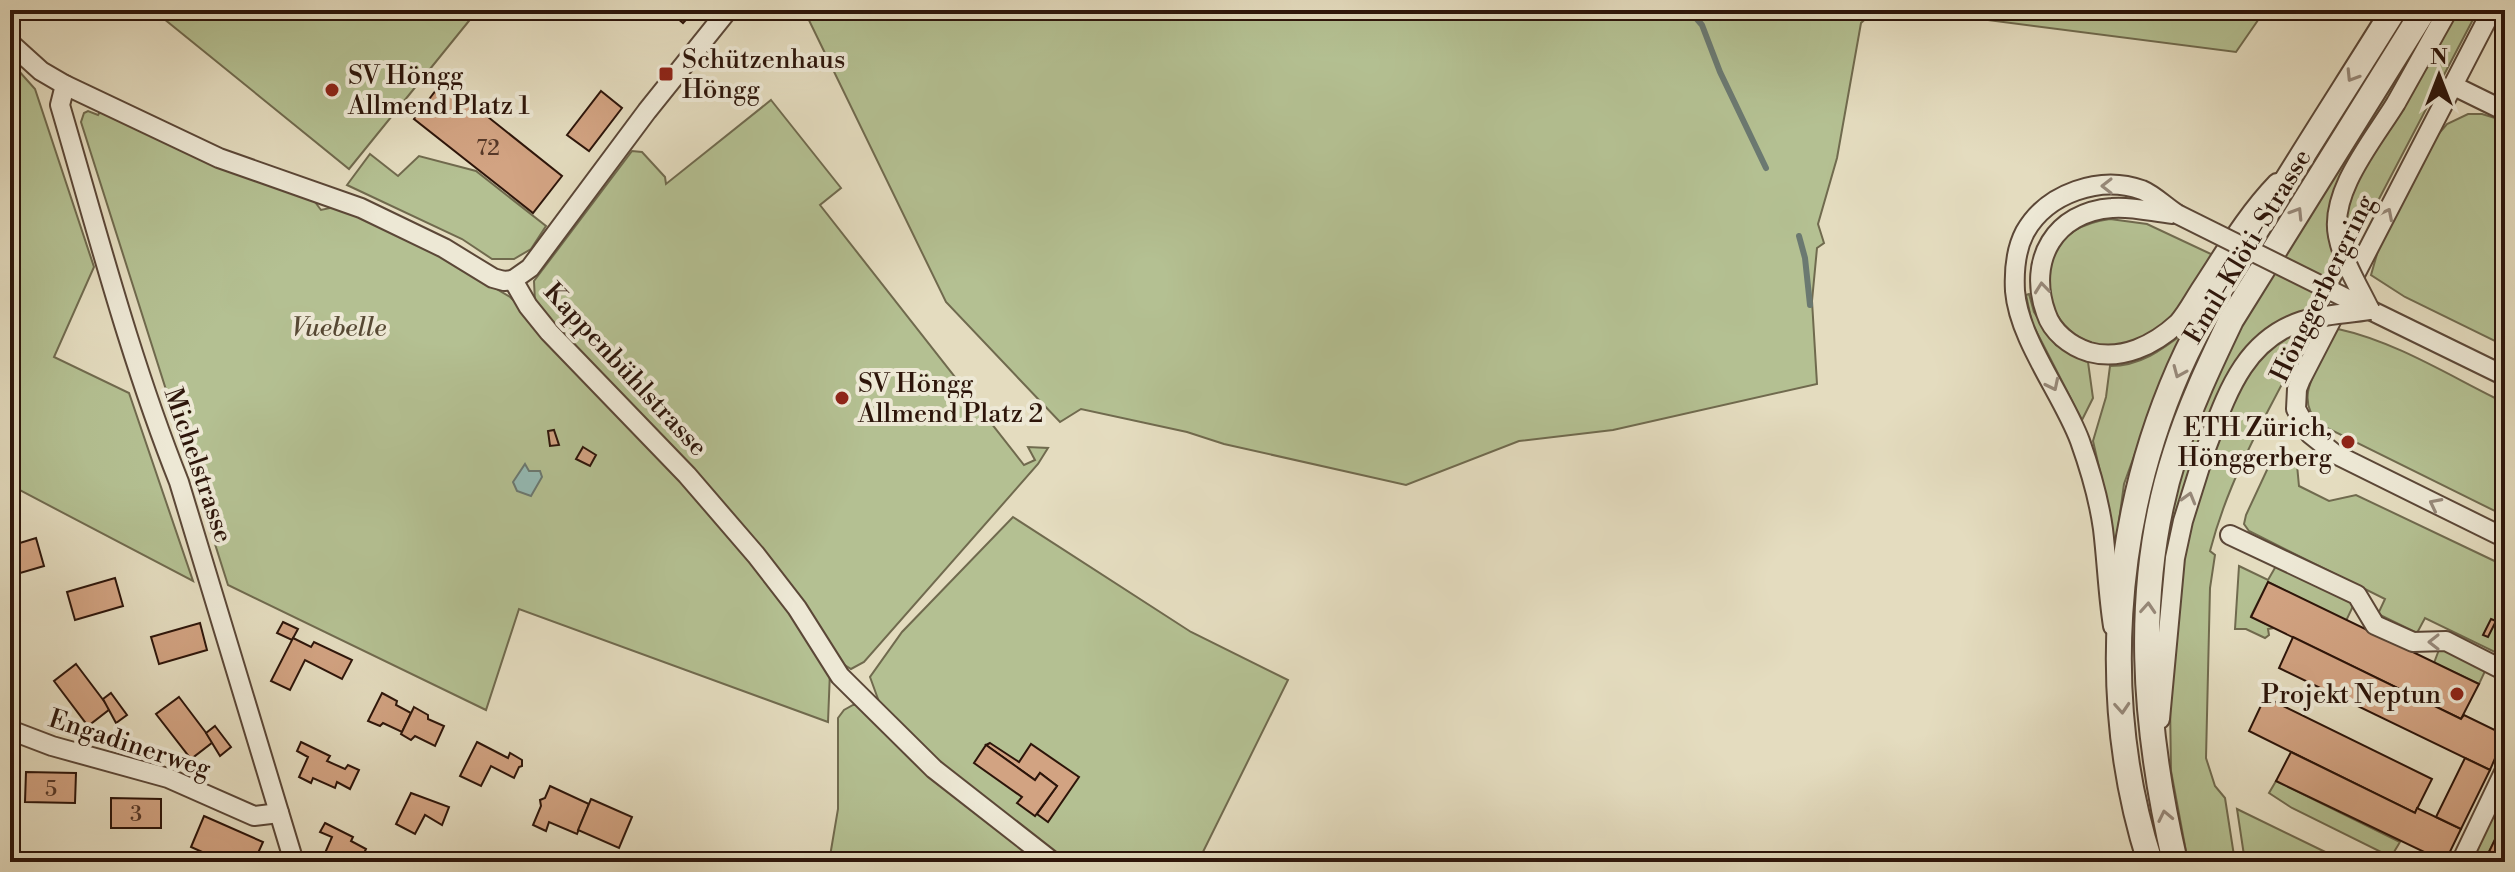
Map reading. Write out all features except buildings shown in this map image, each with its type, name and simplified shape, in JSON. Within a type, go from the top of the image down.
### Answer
[{"type":"street","points":[[513,280],[530,268],[647,111],[728,10]]},
{"type":"street","name":"Emil-Klöti-Strasse","points":[[2150,862],[2131,788],[2119,665],[2122,591],[2131,524],[2151,442],[2179,370],[2211,304],[2394,10]]},
{"type":"street","name":"Emil-Klöti-Strasse","points":[[2175,862],[2149,720],[2147,629],[2156,535],[2175,454],[2205,374],[2231,320],[2424,10]]},
{"type":"street","points":[[2370,310],[2344,257],[2337,235],[2340,199],[2448,10]]},
{"type":"street","name":"Hönggerbergring","points":[[2492,10],[2301,379],[2296,409],[2310,434],[2335,454],[2505,538]]},
{"type":"street","name":"Kappenbühlstrasse","points":[[10,43],[41,71],[65,85],[219,158],[361,208],[444,248],[493,278],[513,280],[528,306],[549,332],[687,475],[756,555],[797,608],[840,676],[934,769],[1053,862]]},
{"type":"street","name":"Michelstrasse","points":[[65,85],[60,105],[119,310],[179,482],[294,862]]},
{"type":"street","points":[[2454,86],[2505,111]]},
{"type":"street","points":[[2177,214],[2112,208],[2085,214],[2064,224],[2048,245],[2040,268],[2046,316],[2059,334],[2078,348],[2097,354],[2118,355],[2148,345],[2179,322],[2258,202],[2298,161]]},
{"type":"street","points":[[2119,665],[2109,606],[2103,528],[2090,473],[2079,439],[2023,325],[2016,294],[2016,263],[2025,232],[2039,214],[2074,191],[2096,185],[2143,190],[2177,214],[2505,376]]},
{"type":"street","points":[[2156,770],[2169,596],[2175,558],[2205,451],[2231,386],[2251,356],[2274,333],[2305,320],[2370,310]]},
{"type":"street","points":[[2230,535],[2357,595],[2375,625],[2413,642],[2446,641],[2505,671]]},
{"type":"street","name":"Engadinerweg","points":[[10,730],[52,746],[168,778],[254,816],[279,813]]},
{"type":"street","points":[[2461,862],[2505,770]]},
{"type":"green space","name":"SV Höngg Allmend Platz 1","points":[[153,10],[476,10],[477,11],[349,169]]},
{"type":"green space","points":[[804,10],[1875,10],[1861,23],[1837,158],[1818,224],[1824,243],[1817,248],[1812,301],[1817,384],[1613,430],[1519,441],[1406,485],[1081,409],[1060,422],[946,302]]},
{"type":"green space","points":[[1911,10],[2265,10],[2236,52]]},
{"type":"green space","points":[[2436,10],[2478,10],[2260,426],[2232,487],[2210,551],[2215,555],[2210,588],[2206,758],[2215,786],[2225,798],[2235,862],[2188,862],[2171,771],[2168,568],[2162,566],[2173,495],[2199,416],[2240,327]]},
{"type":"green space","points":[[10,61],[35,89],[94,267],[54,357],[129,393],[193,581],[10,485]]},
{"type":"green space","points":[[771,100],[841,188],[820,205],[1024,465],[1035,460],[1028,447],[1048,448],[1038,464],[864,662],[851,669],[840,662],[550,324],[535,302],[534,281],[632,151],[642,152],[665,177],[666,184]]},
{"type":"green space","name":"Vuebelle","points":[[101,110],[312,198],[321,210],[339,206],[410,238],[510,297],[755,558],[830,671],[828,722],[519,609],[486,710],[228,585],[81,122],[84,113],[88,111],[98,115]]},
{"type":"green space","points":[[2468,114],[2482,114],[2505,121],[2505,346],[2405,297],[2371,275],[2379,247],[2435,138],[2447,124]]},
{"type":"green space","points":[[370,154],[398,176],[419,156],[476,171],[546,226],[531,249],[514,259],[492,259],[462,239],[347,185]]},
{"type":"green space","points":[[2110,219],[2147,224],[2215,256],[2190,293],[2159,327],[2124,344],[2094,344],[2069,330],[2053,307],[2047,280],[2053,253],[2073,232]]},
{"type":"green space","points":[[2029,294],[2034,312],[2056,345],[2088,362],[2093,398],[2082,420],[2032,323],[2026,295]]},
{"type":"green space","points":[[2338,329],[2399,350],[2495,398],[2505,406],[2505,516],[2319,424],[2309,408],[2308,391]]},
{"type":"green space","points":[[2185,332],[2124,484],[2114,558],[2111,519],[2093,441],[2106,397],[2110,366],[2141,360]]},
{"type":"green space","points":[[2273,457],[2297,465],[2299,486],[2329,501],[2356,495],[2505,566],[2505,657],[2425,618],[2417,633],[2378,614],[2385,599],[2249,531],[2244,524],[2246,515]]},
{"type":"green space","points":[[1013,517],[1191,632],[1288,680],[1198,862],[1064,862],[949,773],[882,710],[870,677],[902,632]]},
{"type":"green space","points":[[2239,566],[2268,580],[2276,566],[2354,604],[2346,621],[2268,582],[2251,616],[2274,628],[2268,629],[2269,635],[2265,638],[2246,629],[2235,629]]},
{"type":"green space","points":[[2440,647],[2486,669],[2479,684],[2434,663]]},
{"type":"green space","points":[[853,705],[863,705],[1044,862],[829,862],[838,809],[838,718]]},
{"type":"green space","points":[[2276,781],[2400,842],[2391,857],[2292,808],[2269,793]]},
{"type":"green space","points":[[2505,790],[2505,819],[2484,862],[2471,862]]},
{"type":"green space","points":[[2237,809],[2346,862],[2245,862]]},
{"type":"water","points":[[525,464],[529,471],[540,471],[542,477],[531,496],[517,491],[513,482]]},
{"type":"waterway","points":[[1689,10],[1702,25],[1720,72],[1766,168]]},
{"type":"waterway","points":[[1799,236],[1805,258],[1810,305]]},
{"type":"place","name":"Schützenhaus Höngg","points":[[666,74]]},
{"type":"place","name":"SV Höngg Allmend Platz 1","points":[[332,90]]},
{"type":"place","name":"SV Höngg Allmend Platz 2","points":[[842,398]]},
{"type":"place","name":"ETH Zürich, Hönggerberg","points":[[2348,442]]},
{"type":"place","name":"Projekt Neptun","points":[[2457,694]]}]
